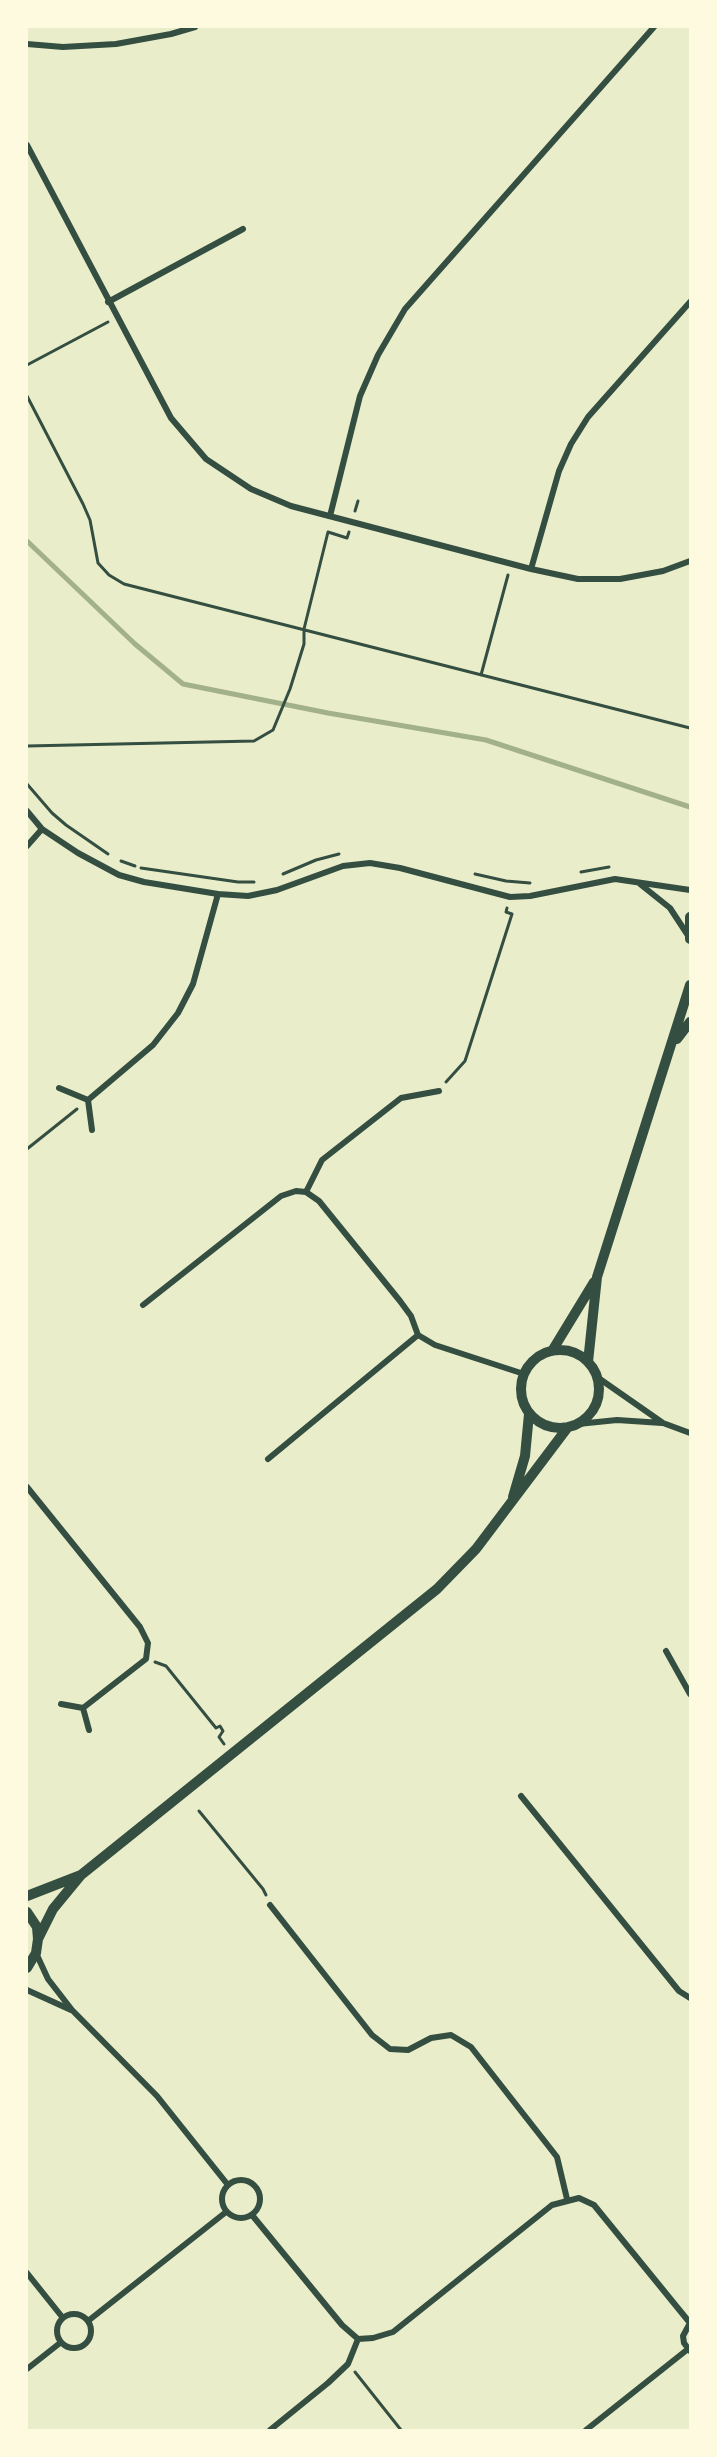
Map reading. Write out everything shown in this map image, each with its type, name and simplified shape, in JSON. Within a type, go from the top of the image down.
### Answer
[{"type":"street","points":[[27,44],[63,47],[117,44],[195,27]]},
{"type":"street","points":[[330,516],[360,396],[378,355],[405,309],[654,27]]},
{"type":"street","points":[[27,145],[171,418],[206,459],[251,489],[291,506],[511,564],[578,579],[620,579],[663,571],[690,561]]},
{"type":"street","points":[[108,302],[243,230]]},
{"type":"street","points":[[531,569],[559,471],[571,444],[588,417],[690,302]]},
{"type":"street","points":[[27,811],[42,829],[78,853],[119,875],[144,882],[218,894],[248,896],[277,890],[343,866],[370,864],[400,868],[510,897],[530,896],[615,879],[690,890]]},
{"type":"street","points":[[27,846],[42,829]]},
{"type":"street","points":[[639,883],[670,908],[690,938]]},
{"type":"street","points":[[88,1100],[153,1044],[178,1013],[193,984],[218,894]]},
{"type":"street","points":[[690,917],[690,938]]},
{"type":"street","points":[[588,1362],[597,1277],[690,985]]},
{"type":"street","points":[[673,1044],[690,1022]]},
{"type":"street","points":[[58,1088],[88,1100]]},
{"type":"street","points":[[306,1192],[322,1160],[401,1098],[439,1091]]},
{"type":"street","points":[[88,1100],[92,1130]]},
{"type":"street","points":[[143,1305],[281,1196],[296,1191],[306,1192],[319,1201],[400,1301],[411,1316],[418,1335],[435,1345],[524,1374]]},
{"type":"street","points":[[552,1351],[597,1277]]},
{"type":"street","points":[[268,1458],[418,1335]]},
{"type":"street","points":[[27,1968],[36,1953],[39,1938],[53,1909],[81,1875],[437,1589],[476,1549],[573,1425],[589,1415],[596,1404],[599,1390],[597,1377],[588,1362],[578,1355],[565,1350],[552,1351],[540,1356],[530,1364],[524,1374],[521,1395],[529,1414],[525,1456],[511,1503]]},
{"type":"street","points":[[597,1377],[663,1423],[690,1433]]},
{"type":"street","points":[[529,1414],[547,1426],[617,1420],[663,1423]]},
{"type":"street","points":[[27,1487],[140,1627],[148,1643],[146,1659],[83,1708],[61,1704]]},
{"type":"street","points":[[666,1652],[690,1694]]},
{"type":"street","points":[[83,1708],[89,1730]]},
{"type":"street","points":[[521,1796],[679,1991],[690,1998]]},
{"type":"street","points":[[27,1896],[81,1875]]},
{"type":"street","points":[[270,1905],[372,2034],[390,2049],[408,2050],[430,2038],[451,2035],[471,2047],[557,2157],[567,2199]]},
{"type":"street","points":[[27,1912],[37,1927],[39,1938]]},
{"type":"street","points":[[36,1953],[48,1979],[72,2010],[157,2096],[228,2185]]},
{"type":"street","points":[[27,1990],[72,2010]]},
{"type":"street","points":[[243,2180],[256,2187],[260,2202],[252,2215],[238,2218],[226,2211],[222,2198],[228,2185],[243,2180]]},
{"type":"street","points":[[252,2215],[342,2325],[358,2339],[373,2338],[393,2332],[552,2205],[567,2199],[579,2198],[594,2205],[690,2323],[683,2336],[689,2350],[586,2430]]},
{"type":"street","points":[[88,2321],[226,2211]]},
{"type":"street","points":[[27,2273],[63,2318]]},
{"type":"street","points":[[76,2314],[88,2321],[91,2333],[85,2345],[72,2349],[60,2343],[56,2330],[63,2318],[76,2314]]},
{"type":"street","points":[[270,2430],[348,2364],[358,2339]]},
{"type":"street","points":[[27,2369],[60,2343]]},
{"type":"path","points":[[27,365],[117,317]]},
{"type":"path","points":[[27,396],[90,520],[98,564],[109,575],[124,584],[690,728]]},
{"type":"path","points":[[27,746],[254,741],[273,730],[282,713],[304,644],[304,628],[328,532],[347,538],[358,501]]},
{"type":"path","points":[[481,675],[511,564]]},
{"type":"path","points":[[439,1091],[465,1060],[512,914],[506,912],[508,904]]},
{"type":"path","points":[[27,1149],[88,1100]]},
{"type":"path","points":[[146,1659],[166,1666],[216,1728],[220,1726],[223,1731],[219,1737],[232,1755]]},
{"type":"path","points":[[199,1811],[263,1889],[270,1905]]},
{"type":"path","points":[[348,2364],[401,2430]]},
{"type":"waterway","points":[[27,541],[135,644],[183,684],[328,713],[486,740],[690,807]]}]
